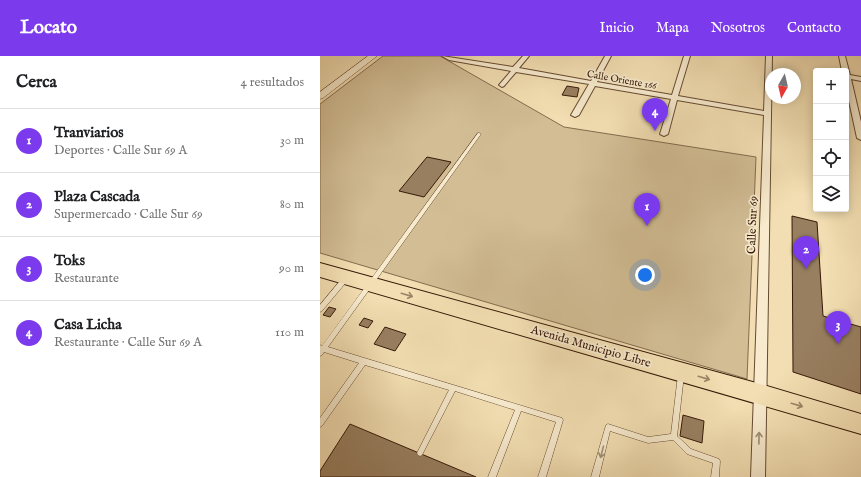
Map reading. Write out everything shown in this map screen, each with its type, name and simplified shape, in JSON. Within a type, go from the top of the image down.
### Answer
[{"type":"main road","name":"Avenida Municipio Libre","points":[[320,270],[760,394],[861,424]]},
{"type":"street","points":[[320,96],[373,56]]},
{"type":"street","points":[[502,86],[526,56]]},
{"type":"street","points":[[575,115],[608,56]]},
{"type":"street","points":[[664,134],[686,56]]},
{"type":"street","name":"Calle Sur 69","points":[[758,477],[769,56]]},
{"type":"street","points":[[842,56],[845,68]]},
{"type":"street","name":"Calle Oriente 166","points":[[448,57],[514,70],[768,114]]},
{"type":"street","points":[[849,75],[861,79]]},
{"type":"street","points":[[849,87],[861,138]]},
{"type":"lane","points":[[479,134],[321,350],[560,420],[542,477]]},
{"type":"lane","points":[[320,309],[347,278]]},
{"type":"lane","points":[[320,424],[364,362]]},
{"type":"lane","points":[[674,437],[681,372]]},
{"type":"lane","points":[[420,453],[453,388]]},
{"type":"lane","points":[[492,477],[519,408]]},
{"type":"lane","points":[[595,477],[608,427],[648,440],[674,437]]},
{"type":"lane","points":[[674,437],[689,452],[717,461],[715,477]]},
{"type":"shaded area","points":[[383,56],[440,56],[564,127],[756,157],[747,379],[320,253],[320,104]]},
{"type":"building","points":[[567,86],[579,88],[577,97],[562,95]]},
{"type":"building","points":[[427,157],[451,162],[424,197],[399,191]]},
{"type":"building","points":[[792,216],[817,222],[823,316],[861,327],[861,394],[793,372]]},
{"type":"building","points":[[329,307],[336,309],[330,317],[323,315]]},
{"type":"building","points":[[364,318],[373,321],[368,328],[359,325]]},
{"type":"building","points":[[385,327],[406,334],[395,351],[374,344]]},
{"type":"building","points":[[683,415],[704,421],[702,443],[680,436]]},
{"type":"building","points":[[350,424],[476,477],[320,477],[320,471]]},
{"type":"place","name":"Casa Licha","points":[[655,131]]},
{"type":"place","name":"Tranviarios","points":[[647,226]]},
{"type":"place","name":"Plaza Cascada","points":[[806,269]]},
{"type":"place","name":"Toks","points":[[838,344]]}]
